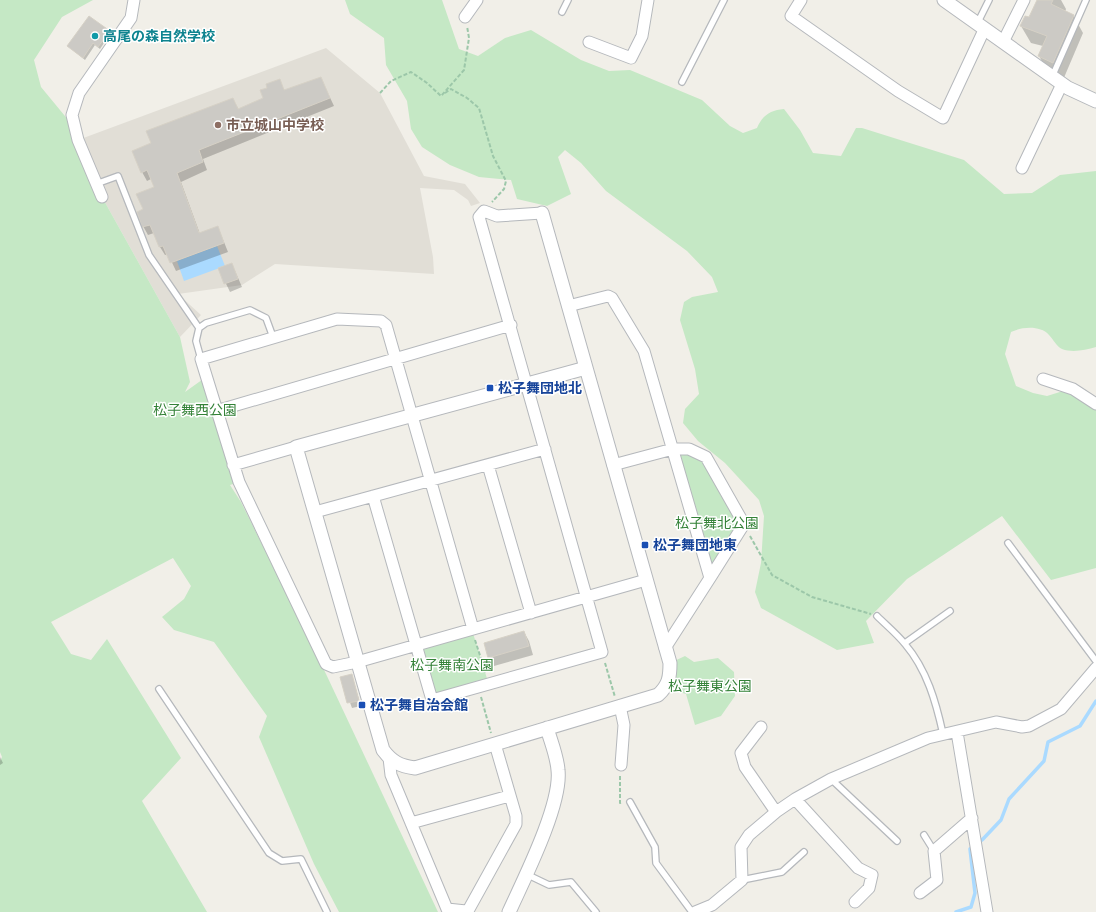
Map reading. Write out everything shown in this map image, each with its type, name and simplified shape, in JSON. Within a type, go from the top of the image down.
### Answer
[{"type":"street","points":[[102,197],[74,127],[72,115],[79,93],[131,18],[134,0]]},
{"type":"street","points":[[465,17],[477,0]]},
{"type":"street","points":[[589,42],[631,58],[642,36],[648,0]]},
{"type":"street","points":[[801,0],[791,16],[898,90],[943,118],[980,27]]},
{"type":"street","points":[[944,0],[980,27],[1057,80],[1096,101]]},
{"type":"street","points":[[1003,42],[1024,0]]},
{"type":"street","points":[[1022,168],[1057,80]]},
{"type":"street","points":[[296,447],[383,750],[389,758],[398,765],[415,768],[658,695],[666,688],[670,678],[670,663],[542,213],[497,216],[484,211],[479,217],[511,325],[602,652],[432,700],[415,646],[373,496]]},
{"type":"street","points":[[568,306],[608,296],[612,298],[644,351],[710,578]]},
{"type":"street","points":[[472,629],[386,324],[381,321],[337,318],[201,359],[239,482],[326,664],[333,668],[415,646],[646,580]]},
{"type":"street","points":[[216,411],[511,325]]},
{"type":"street","points":[[233,464],[586,368]]},
{"type":"street","points":[[1043,379],[1073,389],[1093,400],[1096,404]]},
{"type":"street","points":[[315,512],[545,449]]},
{"type":"street","points":[[614,464],[673,449],[689,449],[706,457],[744,524],[665,648]]},
{"type":"street","points":[[488,465],[531,613]]},
{"type":"street","points":[[693,912],[714,909],[742,880],[741,847],[749,835],[776,812],[795,799],[831,778],[889,753],[943,734],[996,722],[1022,727],[1029,726],[1061,709],[1096,668]]},
{"type":"street","points":[[619,707],[624,725],[620,764]]},
{"type":"street","points":[[761,727],[741,753],[745,767],[776,812]]},
{"type":"street","points":[[509,912],[549,820],[556,794],[559,770],[547,728]]},
{"type":"street","points":[[957,732],[987,912]]},
{"type":"street","points":[[389,758],[391,775],[447,909],[466,911],[469,909],[516,824],[516,816],[494,744]]},
{"type":"street","points":[[411,823],[510,796]]},
{"type":"street","points":[[795,799],[858,868],[872,875],[869,888],[855,902]]},
{"type":"street","points":[[920,893],[937,880],[934,851],[972,818]]},
{"type":"lane","points":[[562,12],[568,0]]},
{"type":"lane","points":[[682,82],[724,0]]},
{"type":"lane","points":[[980,27],[989,0]]},
{"type":"lane","points":[[1057,80],[1086,0]]},
{"type":"lane","points":[[96,184],[118,176],[149,255],[199,328]]},
{"type":"lane","points":[[201,359],[196,341],[199,328],[206,323],[250,310],[266,318],[273,337]]},
{"type":"lane","points":[[1008,543],[1096,661]]},
{"type":"lane","points":[[905,643],[950,611]]},
{"type":"lane","points":[[877,616],[905,643],[917,660],[935,700],[943,734]]},
{"type":"lane","points":[[159,689],[269,853],[282,861],[301,859],[326,912]]},
{"type":"lane","points":[[831,778],[897,841]]},
{"type":"lane","points":[[630,802],[654,847],[656,863],[693,912]]},
{"type":"lane","points":[[924,835],[934,851]]},
{"type":"lane","points":[[742,880],[782,872],[804,852]]},
{"type":"lane","points":[[526,874],[549,885],[571,882],[596,912]]},
{"type":"path","points":[[441,96],[464,70],[469,38]]},
{"type":"path","points":[[380,93],[390,81],[411,72],[427,83],[441,96]]},
{"type":"path","points":[[441,96],[451,89],[467,98],[479,108],[493,156],[506,181],[504,189],[489,206]]},
{"type":"path","points":[[744,524],[772,575],[812,597],[877,616]]},
{"type":"path","points":[[472,629],[494,744]]},
{"type":"path","points":[[602,652],[619,707]]},
{"type":"path","points":[[620,764],[620,803],[630,802]]},
{"type":"shaded area","points":[[326,48],[380,93],[424,176],[465,184],[480,203],[471,206],[468,200],[454,190],[420,188],[433,257],[434,274],[275,264],[242,285],[178,294],[201,315],[180,337],[102,197],[78,140]]},
{"type":"green space","name":"松子舞西公園","points":[[0,0],[93,0],[62,17],[34,60],[41,87],[74,127],[102,197],[180,337],[190,382],[185,392],[206,377],[239,482],[230,485],[241,502],[326,674],[438,912],[339,912],[314,864],[259,737],[267,716],[214,642],[174,630],[162,617],[184,599],[191,586],[173,558],[51,622],[71,654],[91,660],[107,639],[181,758],[142,801],[207,912],[0,912],[0,761],[2,757],[0,752]]},
{"type":"green space","points":[[345,0],[442,0],[459,49],[478,56],[505,38],[531,30],[581,60],[609,71],[630,70],[702,100],[730,126],[743,133],[757,128],[761,120],[767,114],[784,109],[800,130],[813,153],[841,156],[856,128],[862,128],[964,160],[1004,194],[1032,193],[1060,175],[1096,171],[1096,347],[1079,351],[1062,349],[1058,347],[1051,337],[1045,332],[1036,328],[1025,328],[1011,332],[1005,354],[1016,386],[1033,393],[1047,396],[1063,391],[1084,389],[1096,398],[1096,568],[1051,580],[1002,516],[907,579],[866,621],[874,643],[837,650],[761,608],[755,592],[761,563],[764,516],[759,500],[725,463],[698,441],[683,423],[685,409],[699,394],[695,369],[680,320],[684,302],[692,297],[718,292],[712,277],[687,251],[606,191],[581,163],[565,150],[558,157],[571,194],[547,206],[517,199],[511,180],[479,177],[450,165],[422,147],[411,129],[407,101],[386,65],[384,38],[350,14]]},
{"type":"green space","name":"松子舞北公園","points":[[673,449],[706,457],[744,524],[710,578]]},
{"type":"green space","name":"松子舞南公園","points":[[472,630],[489,685],[432,700],[415,646]]},
{"type":"green space","name":"松子舞東公園","points":[[685,656],[694,662],[718,658],[734,672],[735,696],[721,716],[695,725],[686,694],[666,688],[670,663]]},
{"type":"water","points":[[217,246],[225,266],[184,281],[177,261]]},
{"type":"building","points":[[1037,0],[1053,0],[1051,4],[1074,15],[1053,63],[1038,56],[1047,36],[1020,26],[1025,16],[1029,17]]},
{"type":"building","name":"高尾の森自然学校","points":[[89,16],[110,31],[98,47],[93,43],[83,58],[67,46]]},
{"type":"building","points":[[321,77],[330,98],[199,150],[203,162],[177,173],[199,233],[218,226],[224,243],[170,263],[163,246],[159,247],[150,225],[142,227],[137,212],[143,209],[136,194],[154,187],[147,170],[141,173],[132,151],[151,143],[146,131],[233,98],[238,109],[263,98],[260,90],[267,88],[266,84],[280,79],[284,90]]},
{"type":"building","points":[[232,263],[238,279],[224,284],[218,268]]},
{"type":"building","points":[[524,631],[529,646],[488,658],[484,643]]},
{"type":"building","points":[[352,674],[359,701],[347,703],[340,677]]},
{"type":"waterway","points":[[956,912],[971,907],[975,893],[970,849],[983,839],[1001,820],[1009,799],[1044,761],[1048,742],[1080,726],[1096,701]]},
{"type":"place","name":"高尾の森自然学校","points":[[95,36]]},
{"type":"place","name":"市立城山中学校","points":[[218,125]]},
{"type":"place","name":"松子舞団地北","points":[[490,388]]},
{"type":"place","name":"松子舞団地東","points":[[645,545]]},
{"type":"place","name":"松子舞自治会館","points":[[362,705]]}]
